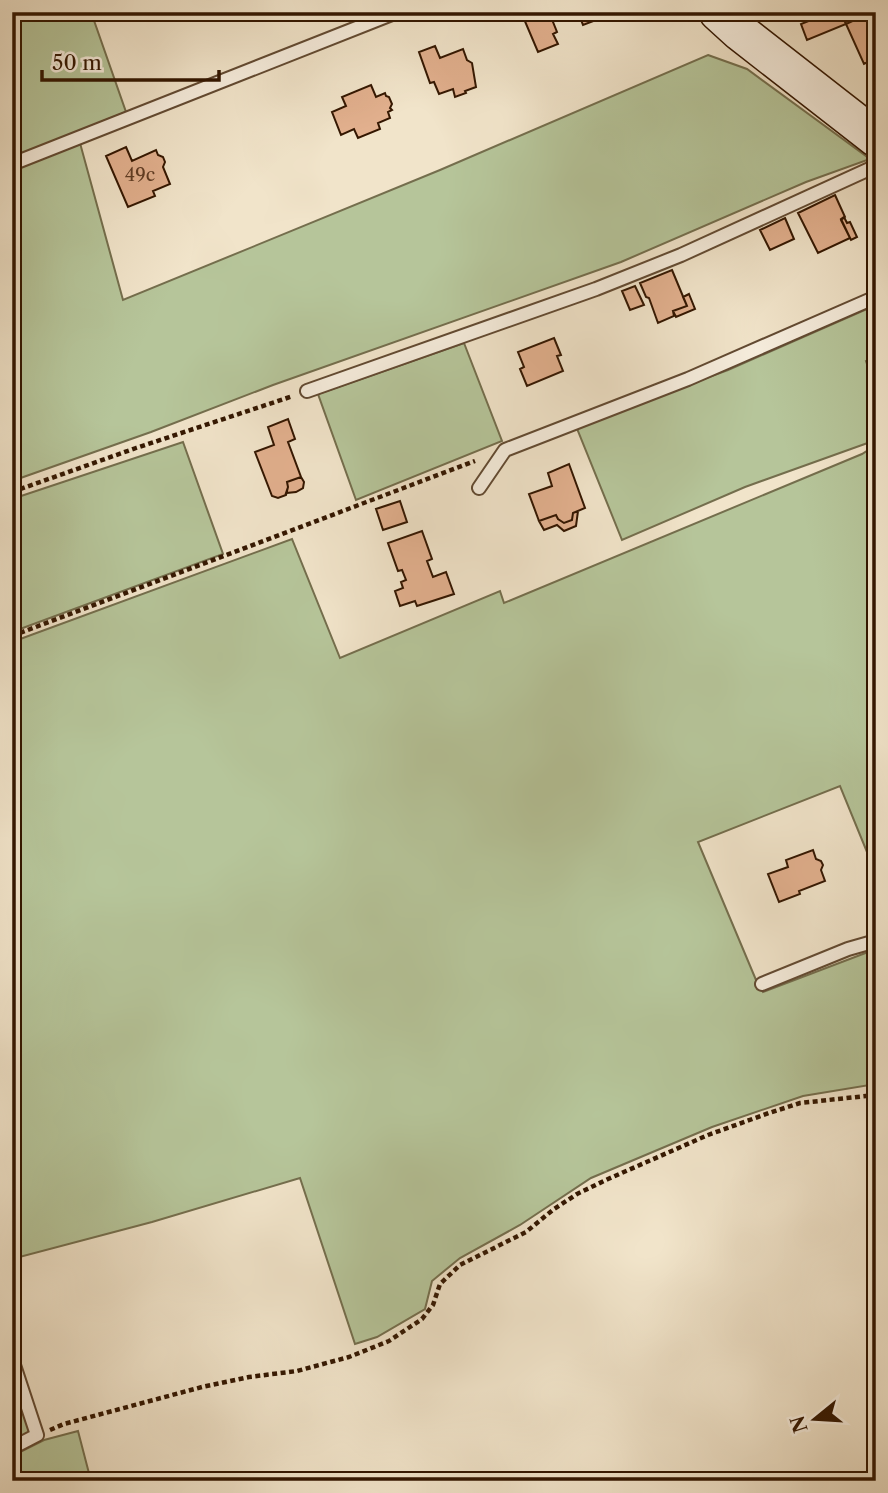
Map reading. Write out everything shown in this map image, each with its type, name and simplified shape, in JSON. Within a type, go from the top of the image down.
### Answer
[{"type":"street","points":[[718,12],[876,138]]},
{"type":"lane","points":[[12,164],[397,12]]},
{"type":"lane","points":[[307,391],[596,289],[681,255],[876,166]]},
{"type":"lane","points":[[479,488],[505,450],[688,379],[876,297]]},
{"type":"lane","points":[[762,984],[876,940]]},
{"type":"lane","points":[[12,1359],[37,1435],[12,1448]]},
{"type":"path","points":[[12,492],[307,391]]},
{"type":"path","points":[[12,636],[505,450]]},
{"type":"path","points":[[37,1435],[64,1424],[202,1387],[297,1371],[349,1357],[389,1341],[422,1319],[433,1305],[440,1284],[460,1265],[526,1232],[578,1194],[708,1135],[800,1103],[876,1095]]},
{"type":"green space","points":[[12,12],[91,12],[126,112],[12,158]]},
{"type":"green space","points":[[708,55],[747,69],[870,159],[806,182],[621,262],[12,481],[12,171],[80,143],[123,300],[440,170]]},
{"type":"green space","points":[[876,305],[876,357],[866,361],[876,390],[876,440],[745,487],[622,540],[576,426],[728,370]]},
{"type":"green space","points":[[464,343],[502,441],[356,500],[318,394]]},
{"type":"green space","points":[[183,442],[223,554],[12,632],[12,499]]},
{"type":"green space","points":[[876,445],[876,874],[840,786],[698,842],[763,992],[876,949],[876,1084],[803,1096],[712,1127],[591,1178],[520,1225],[460,1258],[432,1281],[425,1309],[377,1337],[355,1344],[300,1178],[152,1222],[12,1259],[12,642],[292,539],[340,658],[500,591],[504,603],[862,454]]},
{"type":"green space","points":[[12,1348],[39,1428],[12,1441]]},
{"type":"green space","points":[[78,1431],[91,1481],[12,1481],[12,1456],[44,1440]]},
{"type":"building","points":[[549,12],[557,32],[553,34],[558,44],[538,52],[524,19]]},
{"type":"building","points":[[578,12],[617,12],[583,25]]},
{"type":"building","points":[[831,12],[841,12],[846,24],[807,40],[801,24]]},
{"type":"building","points":[[851,12],[872,12],[846,24],[842,16]]},
{"type":"building","points":[[876,12],[876,58],[864,64],[846,24]]},
{"type":"building","points":[[435,46],[440,58],[463,49],[467,60],[472,63],[476,87],[455,97],[453,89],[439,94],[434,82],[430,83],[419,52]]},
{"type":"building","points":[[371,85],[376,97],[385,93],[389,97],[392,104],[392,110],[388,112],[390,118],[378,123],[380,129],[358,138],[354,129],[341,135],[332,112],[346,106],[342,97]]},
{"type":"building","points":[[126,147],[132,161],[156,150],[158,155],[163,157],[163,167],[170,184],[153,191],[155,196],[128,207],[106,156]]},
{"type":"building","points":[[835,195],[845,217],[841,220],[850,238],[818,253],[798,213]]},
{"type":"building","points":[[844,217],[847,223],[850,222],[857,237],[851,240],[841,219]]},
{"type":"building","points":[[785,218],[794,239],[770,250],[760,230]]},
{"type":"building","points":[[672,270],[687,306],[673,311],[674,316],[658,323],[640,283]]},
{"type":"building","points":[[635,286],[644,305],[630,310],[622,291]]},
{"type":"building","points":[[689,294],[695,309],[676,317],[673,311],[687,306],[683,297]]},
{"type":"building","points":[[554,338],[561,355],[557,356],[563,371],[527,386],[520,369],[524,367],[518,352]]},
{"type":"building","points":[[288,419],[295,439],[288,442],[301,477],[287,482],[286,495],[278,498],[272,496],[255,452],[274,445],[268,427]]},
{"type":"building","points":[[569,464],[585,508],[573,513],[572,520],[564,523],[556,515],[539,521],[529,494],[552,486],[548,473]]},
{"type":"building","points":[[301,477],[303,488],[286,493],[287,482]]},
{"type":"building","points":[[400,501],[407,522],[383,530],[376,509]]},
{"type":"building","points":[[578,511],[576,526],[564,531],[557,525],[544,530],[539,521],[556,515],[564,523],[572,520],[573,513]]},
{"type":"building","points":[[422,531],[432,559],[427,561],[433,577],[446,572],[454,594],[417,606],[415,601],[400,606],[395,591],[403,588],[401,582],[406,580],[402,570],[398,571],[388,543]]},
{"type":"building","points":[[813,850],[816,859],[823,865],[821,870],[825,881],[779,902],[768,874],[788,867],[786,860]]}]
